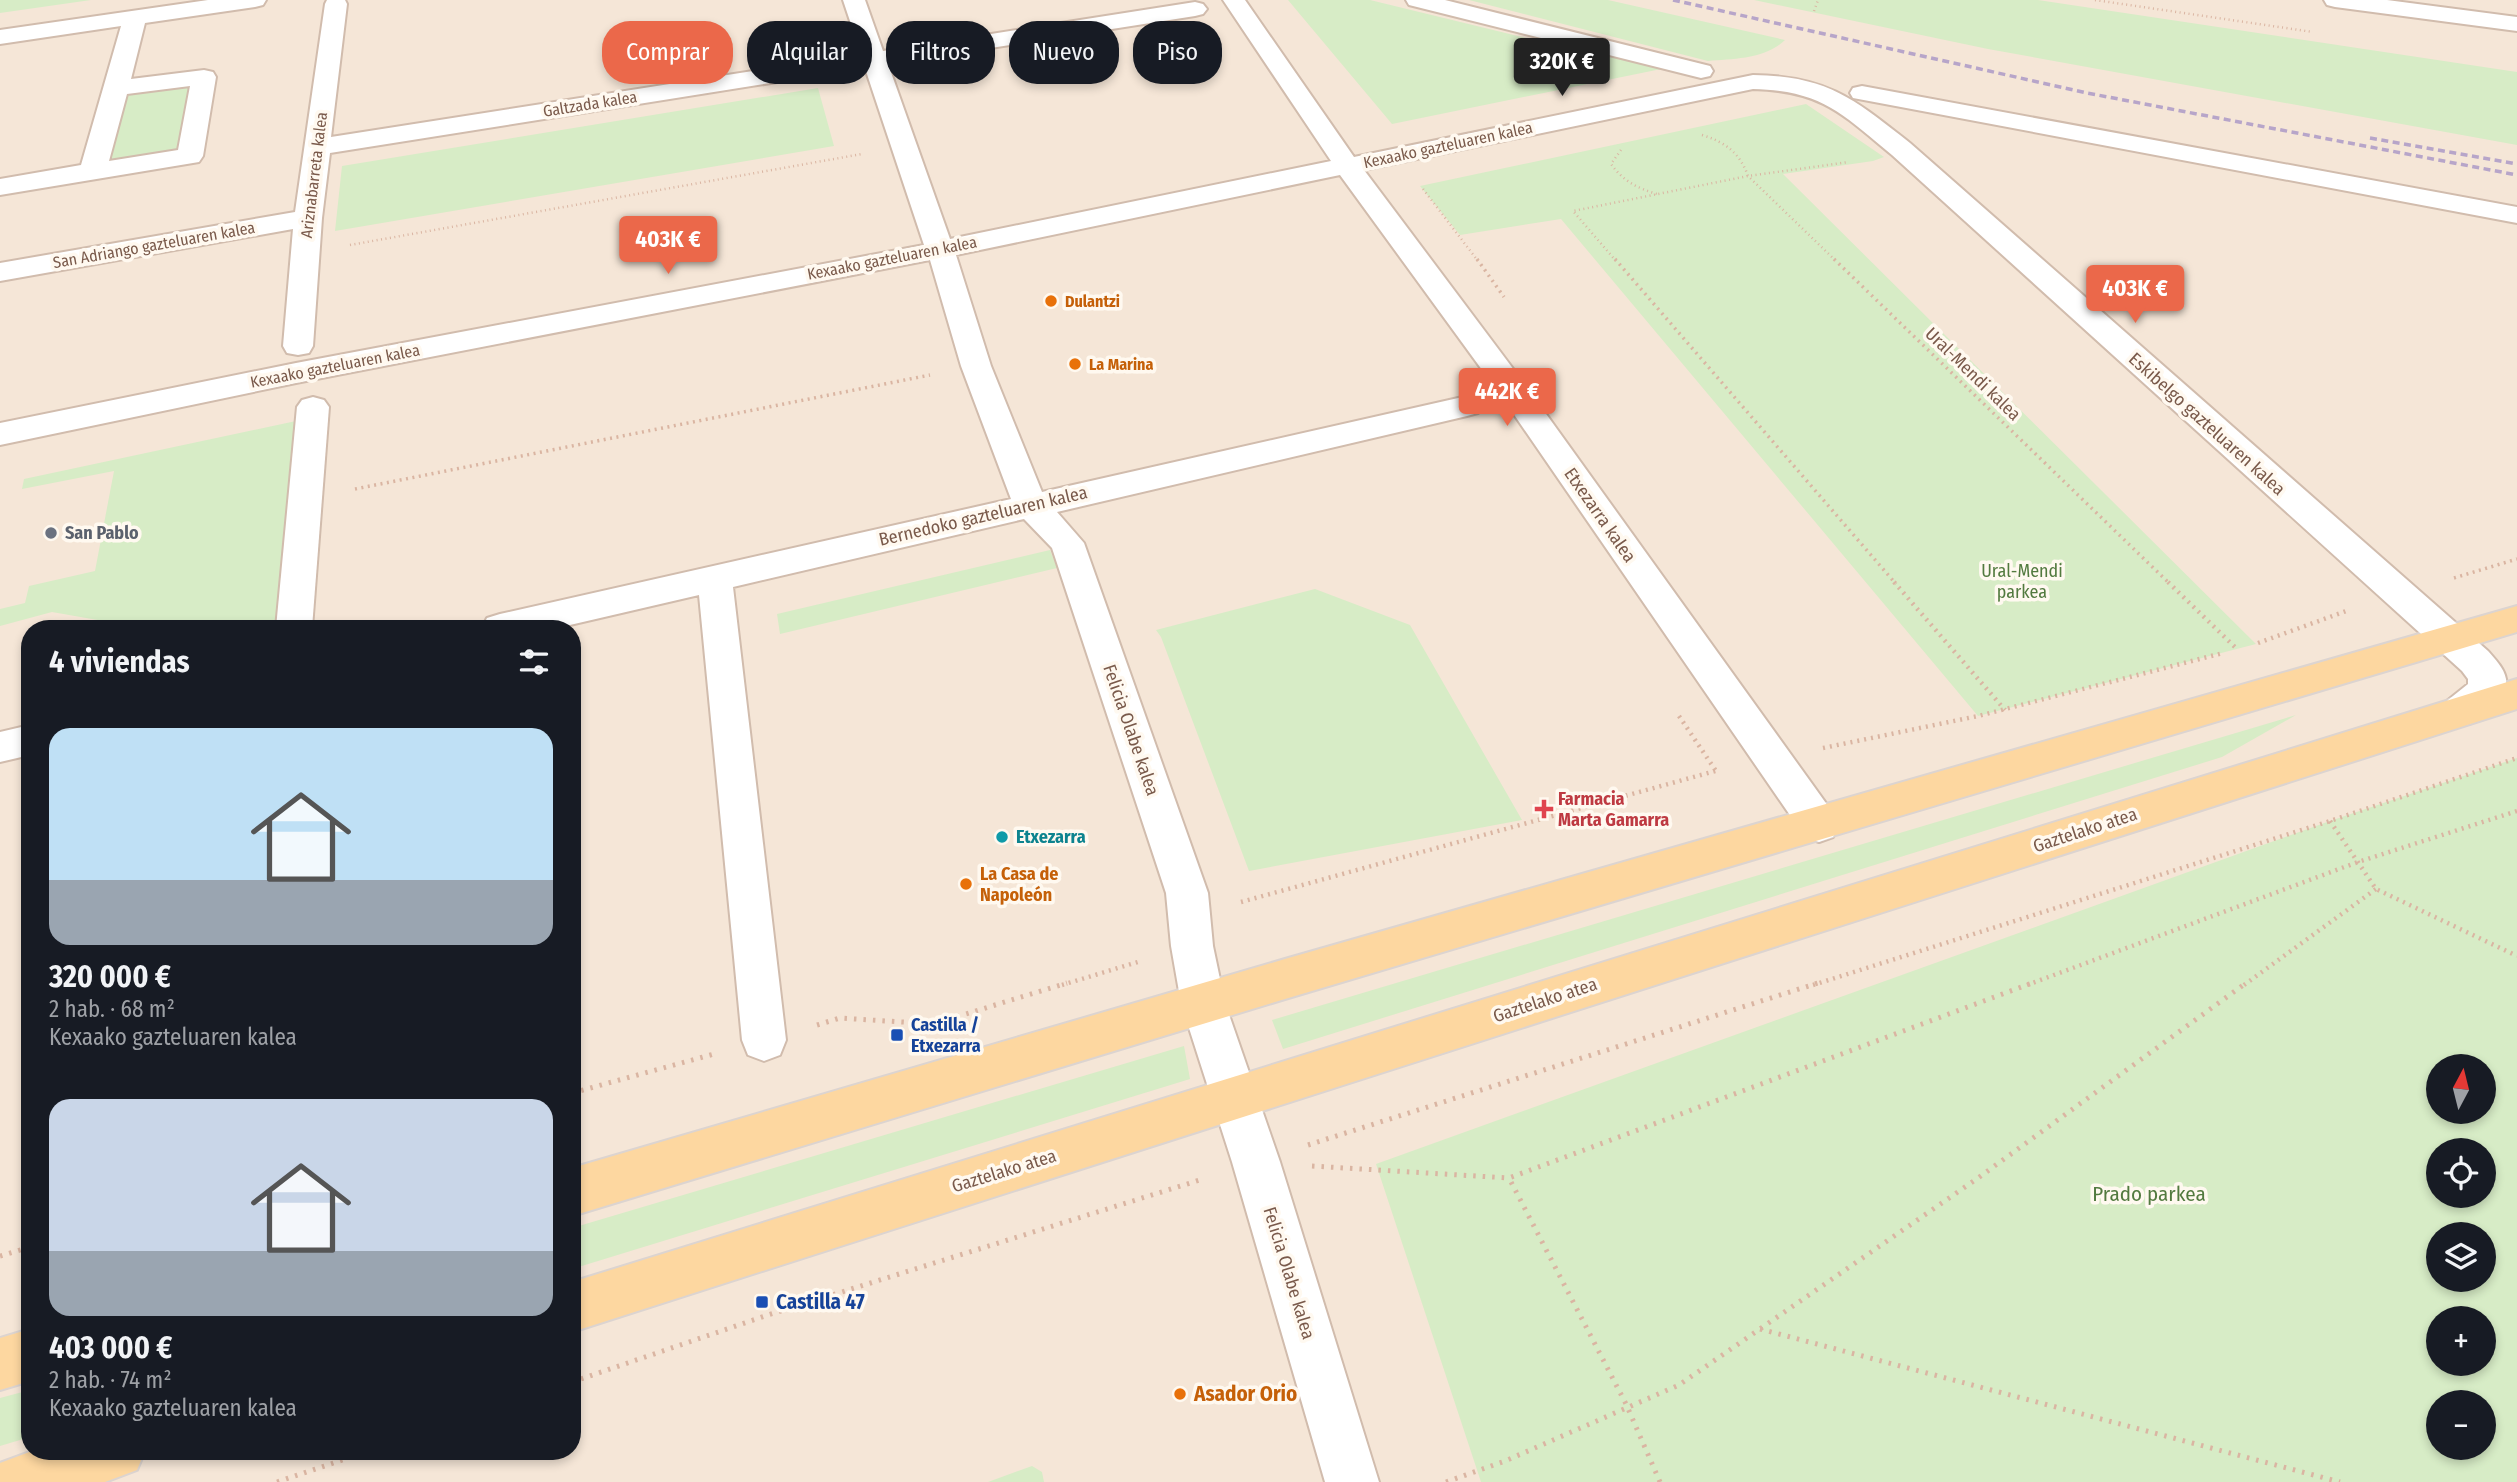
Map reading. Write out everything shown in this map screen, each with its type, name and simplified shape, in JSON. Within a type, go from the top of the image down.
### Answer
[{"type":"main road","points":[[581,1189],[1203,1003],[2517,619]]},
{"type":"main road","name":"Gaztelako atea","points":[[581,1304],[2517,694]]},
{"type":"main road","points":[[0,1364],[21,1358]]},
{"type":"main road","points":[[19,1482],[89,1460]]},
{"type":"street","points":[[0,37],[256,0]]},
{"type":"street","name":"Felicia Olabe kalea","points":[[853,0],[940,250],[975,366],[1030,505],[1067,543],[1187,893],[1203,1003],[1256,1162],[1352,1482]]},
{"type":"street","name":"Etxezarra kalea","points":[[1234,0],[1347,166],[1515,393],[1819,825]]},
{"type":"street","points":[[1417,0],[1701,71]]},
{"type":"street","points":[[2335,0],[2517,24]]},
{"type":"street","name":"Ariznabarreta kalea","points":[[298,346],[308,218],[337,4]]},
{"type":"street","name":"Galtzada kalea","points":[[318,147],[1195,9]]},
{"type":"street","points":[[93,171],[135,18]]},
{"type":"street","points":[[0,187],[190,156],[204,77],[116,88]]},
{"type":"street","name":"Kexaako gazteluaren kalea","points":[[0,434],[296,373],[940,250],[1753,82],[1784,81]]},
{"type":"street","name":"Eskibelgo gazteluaren kalea","points":[[1784,81],[1807,85],[1841,102],[1901,149],[2475,661],[2487,676],[2487,690],[2461,711]]},
{"type":"street","points":[[1862,93],[2517,215]]},
{"type":"street","name":"San Adriango gazteluaren kalea","points":[[0,272],[308,218]]},
{"type":"street","name":"Bernedoko gazteluaren kalea","points":[[535,620],[1467,406]]},
{"type":"street","points":[[295,620],[313,407]]},
{"type":"street","points":[[715,579],[764,1040]]},
{"type":"street","points":[[0,747],[21,742]]},
{"type":"path","points":[[1814,11],[1818,0]]},
{"type":"path","points":[[2095,0],[2316,33]]},
{"type":"path","name":"Ural-Mendi kalea","points":[[1698,133],[1720,140],[1736,151],[1748,176],[2238,650]]},
{"type":"path","points":[[1614,145],[1626,142],[1611,164],[1620,178],[1636,188],[1658,194]]},
{"type":"path","points":[[305,253],[904,147]]},
{"type":"path","points":[[1901,149],[1884,157],[1748,176],[1573,211],[2005,710]]},
{"type":"path","points":[[1433,183],[1420,186],[1460,235],[1508,304]]},
{"type":"path","points":[[303,499],[975,366]]},
{"type":"path","points":[[581,1091],[840,1018],[933,1024],[1191,931],[1716,771],[2005,710],[2238,650],[2397,594],[2517,559]]},
{"type":"path","points":[[581,1379],[766,1312],[1256,1162],[2330,821],[2517,758]]},
{"type":"path","points":[[1256,1162],[1509,1178],[2358,862],[2517,811]]},
{"type":"path","points":[[2330,821],[2376,889],[2517,956]]},
{"type":"path","points":[[1446,1482],[1478,1472],[1626,1404],[1679,1385],[1978,1178],[2376,889]]},
{"type":"path","points":[[1509,1178],[1626,1404],[1660,1482]]},
{"type":"path","points":[[0,1256],[21,1250]]},
{"type":"path","points":[[1760,1329],[2340,1482]]},
{"type":"path","points":[[277,1482],[342,1460]]},
{"type":"shaded area","points":[[0,0],[2517,0],[2517,1482],[0,1482]]},
{"type":"green space","points":[[0,0],[91,0],[0,13]]},
{"type":"green space","points":[[1288,0],[1370,0],[1563,47],[1590,48],[1666,68],[1392,124]]},
{"type":"green space","points":[[1469,0],[1608,0],[1785,40],[1759,54],[1708,61]]},
{"type":"green space","points":[[1754,0],[2038,0],[2517,72],[2517,145],[1988,49]]},
{"type":"green space","points":[[204,77],[190,156],[93,171],[116,88]]},
{"type":"green space","points":[[818,88],[834,146],[335,231],[342,166]]},
{"type":"green space","name":"Ural-Mendi parkea","points":[[1806,104],[1884,157],[1873,161],[1783,174],[2256,644],[1978,716],[1561,219],[1460,235],[1420,186]]},
{"type":"green space","points":[[296,421],[277,620],[98,620],[52,612],[0,626],[0,609],[25,603],[29,586],[95,571],[114,471],[22,489],[24,479]]},
{"type":"green space","points":[[1050,550],[1057,568],[780,634],[777,614]]},
{"type":"green space","points":[[1315,589],[1410,625],[1522,820],[1249,871],[1161,637],[1156,630]]},
{"type":"green space","points":[[2296,715],[2222,757],[1283,1049],[1272,1020]]},
{"type":"green space","name":"Prado parkea","points":[[2517,758],[2517,1482],[1481,1482],[1376,1164],[2330,821]]},
{"type":"green space","points":[[1184,1046],[1190,1079],[581,1266],[581,1225]]},
{"type":"green space","points":[[21,1392],[21,1440],[0,1446],[0,1398]]},
{"type":"green space","points":[[1032,1466],[1042,1472],[1044,1482],[988,1482]]},
{"type":"railway","points":[[1673,0],[2087,93],[2517,175]]},
{"type":"railway","points":[[2370,138],[2517,164]]},
{"type":"place","name":"Dulantzi","points":[[1051,301]]},
{"type":"place","name":"La Marina","points":[[1075,364]]},
{"type":"place","name":"San Pablo","points":[[51,533]]},
{"type":"place","name":"Farmacia Marta Gamarra","points":[[1544,809]]},
{"type":"place","name":"Etxezarra","points":[[1002,837]]},
{"type":"place","name":"La Casa de Napoleón","points":[[966,884]]},
{"type":"place","name":"Castilla / Etxezarra","points":[[897,1035]]},
{"type":"place","name":"Castilla 47","points":[[762,1302]]},
{"type":"place","name":"Asador Orio","points":[[1180,1394]]}]
